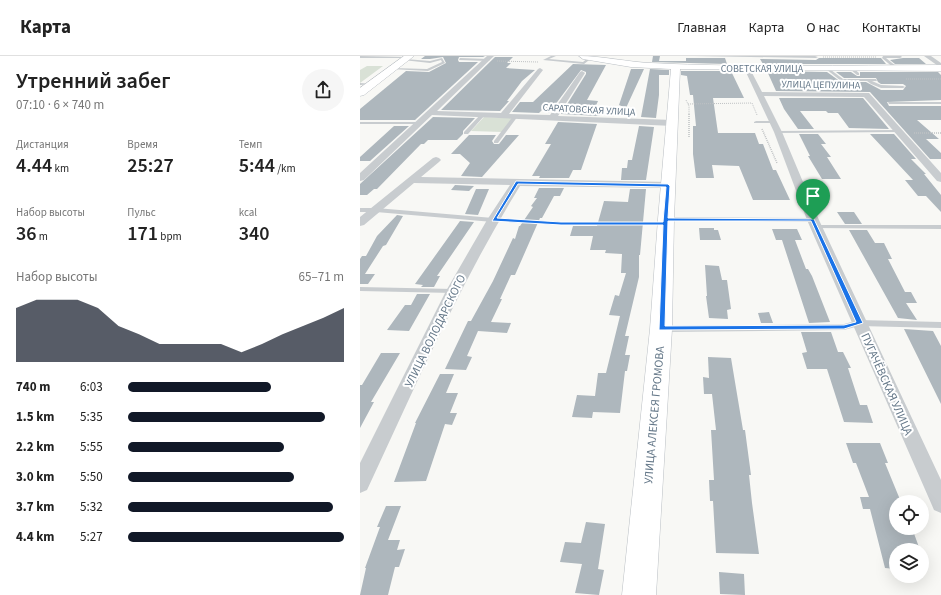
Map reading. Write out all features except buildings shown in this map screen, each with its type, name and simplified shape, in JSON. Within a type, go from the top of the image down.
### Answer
[{"type":"street","points":[[927,56],[941,67]]},
{"type":"street","name":"СОВЕТСКАЯ УЛИЦА","points":[[587,57],[624,59],[638,66],[796,70],[827,68],[855,71],[941,67]]},
{"type":"street","points":[[816,57],[827,68]]},
{"type":"street","points":[[360,93],[407,58]]},
{"type":"street","points":[[360,178],[488,59]]},
{"type":"street","name":"УЛИЦА АЛЕКСЕЯ ГРОМОВА","points":[[639,595],[661,329],[676,67]]},
{"type":"street","name":"ПУГАЧЁВСКАЯ УЛИЦА","points":[[747,68],[778,132],[814,223],[941,503]]},
{"type":"street","points":[[504,115],[540,70]]},
{"type":"street","points":[[552,118],[582,73]]},
{"type":"street","name":"УЛИЦА ЦЕПУЛИНА","points":[[759,94],[866,95],[941,179]]},
{"type":"street","name":"САРАТОВСКАЯ УЛИЦА","points":[[430,113],[673,123]]},
{"type":"street","points":[[360,223],[436,160]]},
{"type":"street","points":[[413,180],[668,186]]},
{"type":"street","name":"УЛИЦА ВОЛОДАРСКОГО","points":[[360,484],[453,291],[516,182]]},
{"type":"lane","points":[[545,60],[554,56]]},
{"type":"lane","points":[[696,56],[816,57]]},
{"type":"lane","points":[[882,56],[900,57],[899,56]]},
{"type":"lane","points":[[882,56],[896,68]]},
{"type":"lane","points":[[360,57],[407,58],[430,62],[444,58]]},
{"type":"lane","points":[[545,60],[584,63],[587,57]]},
{"type":"lane","points":[[392,69],[428,70],[444,62],[444,58]]},
{"type":"lane","points":[[460,59],[488,59]]},
{"type":"lane","points":[[827,68],[842,80],[876,80]]},
{"type":"lane","points":[[868,80],[873,84],[882,87],[903,87]]},
{"type":"lane","points":[[360,84],[371,84]]},
{"type":"lane","points":[[889,103],[941,103]]},
{"type":"lane","points":[[466,133],[483,114]]},
{"type":"lane","points":[[496,142],[516,116]]},
{"type":"lane","points":[[758,122],[773,122]]},
{"type":"lane","points":[[360,123],[419,123]]},
{"type":"lane","points":[[778,132],[898,132]]},
{"type":"lane","points":[[360,210],[494,220]]},
{"type":"lane","points":[[666,222],[814,223],[941,227]]},
{"type":"lane","points":[[360,289],[453,291]]},
{"type":"lane","points":[[661,329],[844,327],[859,323],[941,325]]},
{"type":"path","points":[[816,57],[882,56]]},
{"type":"path","points":[[488,59],[537,62],[545,60]]},
{"type":"path","points":[[906,79],[941,79]]},
{"type":"path","points":[[686,95],[690,137]]},
{"type":"path","points":[[749,97],[758,122],[780,168]]},
{"type":"path","points":[[688,104],[752,103]]},
{"type":"path","points":[[898,132],[941,133]]},
{"type":"path","points":[[494,220],[561,223],[666,222]]},
{"type":"shaded area","points":[[367,66],[383,66],[360,83],[360,70]]},
{"type":"shaded area","points":[[484,117],[513,118],[502,132],[471,131]]},
{"type":"route","points":[[813,220],[666,219],[666,224],[561,223],[494,220],[516,182],[668,186],[666,219],[666,224],[661,329],[844,327],[859,323],[813,220]]}]
